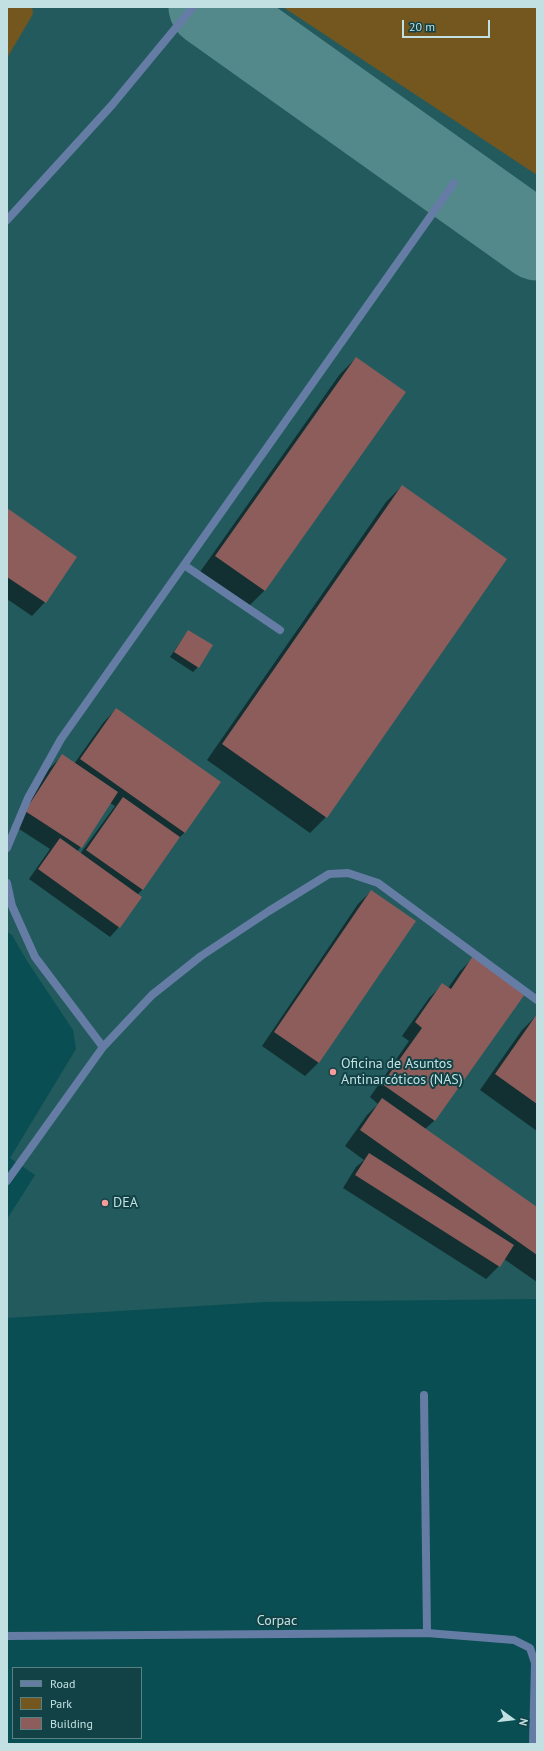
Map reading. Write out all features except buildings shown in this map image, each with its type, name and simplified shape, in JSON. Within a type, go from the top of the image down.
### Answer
[{"type":"street","points":[[7,220],[112,105],[193,7]]},
{"type":"street","points":[[7,848],[28,798],[60,739],[454,183]]},
{"type":"street","points":[[184,565],[280,630]]},
{"type":"street","points":[[7,1181],[103,1046],[152,995],[201,956],[269,910],[329,874],[348,873],[378,883],[537,1000]]},
{"type":"street","points":[[7,883],[12,906],[35,957],[103,1046]]},
{"type":"street","points":[[424,1395],[427,1633]]},
{"type":"street","name":"Corpac","points":[[7,1636],[427,1633],[514,1640],[530,1648],[535,1663],[533,1744]]},
{"type":"shaded area","points":[[7,7],[537,7],[537,1299],[265,1302],[7,1318],[7,1219],[35,1175],[10,1158],[76,1049],[73,1030],[27,961],[12,935],[7,932]]},
{"type":"green space","points":[[7,7],[32,7],[33,14],[7,58]]},
{"type":"green space","points":[[283,7],[537,7],[537,175]]},
{"type":"taxiway","points":[[208,7],[537,241]]},
{"type":"place","name":"Oficina de Asuntos Antinarcóticos (NAS)","points":[[333,1072]]},
{"type":"place","name":"DEA","points":[[105,1203]]}]
